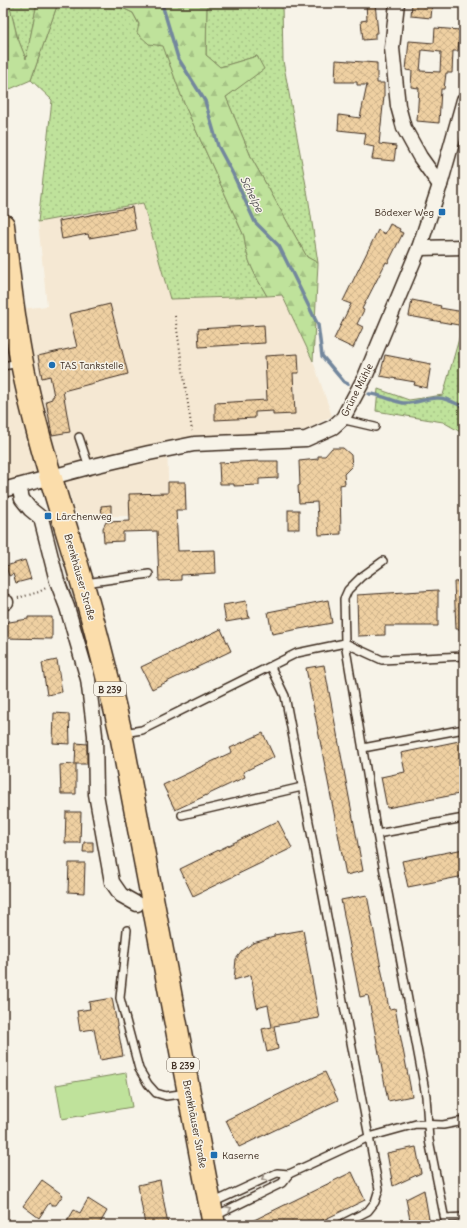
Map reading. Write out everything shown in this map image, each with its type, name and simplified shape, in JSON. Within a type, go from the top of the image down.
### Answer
[{"type":"main road","name":"Brenkhäuser Straße","points":[[3,225],[12,300],[12,364],[36,427],[51,477],[103,659],[121,734],[145,904],[188,1093],[212,1215]]},
{"type":"street","points":[[397,3],[392,48],[398,106],[404,128],[420,157],[440,185]]},
{"type":"street","name":"Grüne Mühle","points":[[51,477],[149,453],[194,444],[306,439],[334,427],[343,418],[365,377],[419,248],[440,185],[464,100]]},
{"type":"street","points":[[419,248],[464,247]]},
{"type":"street","points":[[3,490],[51,477]]},
{"type":"street","name":"Brenkhäuser Straße","points":[[19,486],[22,499],[30,509],[41,518],[57,582],[67,607],[88,679],[95,735],[96,794],[112,882],[121,895],[145,904]]},
{"type":"lane","points":[[343,418],[349,421],[375,427]]},
{"type":"lane","points":[[79,437],[89,467]]},
{"type":"lane","points":[[383,561],[361,577],[348,590],[344,599],[344,643],[377,834],[426,1096],[429,1140],[446,1222],[464,1217]]},
{"type":"lane","points":[[82,583],[149,574]]},
{"type":"lane","points":[[121,734],[142,730],[271,667],[296,653],[344,643],[382,660],[464,656]]},
{"type":"lane","points":[[271,667],[285,696],[379,1189],[375,1202],[368,1211],[340,1225]]},
{"type":"lane","points":[[362,748],[464,729]]},
{"type":"lane","points":[[182,816],[302,787]]},
{"type":"lane","points":[[377,834],[464,818]]},
{"type":"lane","points":[[127,930],[120,998],[139,1069],[148,1084],[156,1093],[166,1096],[188,1093]]},
{"type":"lane","points":[[212,1215],[282,1182],[289,1174],[369,1137],[416,1124],[443,1125],[464,1121]]},
{"type":"lane","points":[[212,1215],[277,1172],[289,1174]]},
{"type":"path","points":[[175,316],[194,444]]},
{"type":"path","points":[[4,603],[39,592],[57,582]]},
{"type":"shaded area","points":[[143,203],[170,299],[282,295],[313,361],[332,416],[306,430],[204,436],[167,441],[169,515],[77,517],[61,471],[3,485],[3,311],[47,306],[38,222]]},
{"type":"green space","points":[[3,3],[9,3],[17,36],[26,59],[37,3],[58,3],[31,80],[3,92]]},
{"type":"green space","points":[[9,3],[37,3],[26,60],[17,36]]},
{"type":"green space","points":[[58,3],[112,3],[133,13],[149,44],[163,45],[185,106],[244,236],[247,254],[252,268],[267,296],[170,299],[143,203],[38,222],[52,100],[31,80]]},
{"type":"green space","points":[[112,3],[207,3],[206,55],[220,67],[257,56],[264,69],[226,97],[252,159],[307,257],[318,263],[313,361],[282,295],[267,296],[255,274],[249,261],[244,236],[185,106],[163,46],[149,44],[137,33],[139,24],[133,13]]},
{"type":"green space","points":[[207,3],[282,3],[283,61],[308,196],[318,263],[307,257],[252,159],[226,97],[263,69],[257,56],[220,67],[206,55]]},
{"type":"green space","points":[[460,335],[464,336],[464,434],[443,422],[376,411],[378,389],[409,400],[443,395]]},
{"type":"green space","points":[[126,1073],[132,1107],[62,1119],[56,1085]]},
{"type":"building","points":[[366,3],[375,3],[378,33],[375,33],[375,39],[363,40],[361,21],[367,20]]},
{"type":"building","points":[[412,3],[432,7],[431,18],[411,16]]},
{"type":"building","points":[[435,28],[460,30],[458,51],[453,51],[452,73],[446,73],[444,89],[441,89],[439,123],[417,121],[419,88],[411,87],[412,71],[406,70],[409,41],[434,43]],"holes":[[[422,50],[441,52],[440,72],[420,71]]]},
{"type":"building","points":[[336,60],[377,63],[377,83],[384,83],[379,144],[396,146],[394,161],[372,159],[374,147],[364,145],[366,133],[338,130],[339,115],[360,118],[367,85],[357,85],[357,82],[335,82]]},
{"type":"building","points":[[132,207],[136,230],[89,238],[88,234],[62,239],[59,221]]},
{"type":"building","points":[[390,224],[400,229],[399,231],[403,233],[362,309],[364,310],[357,324],[363,327],[353,348],[334,339],[351,304],[343,301],[378,230],[385,234]]},
{"type":"building","points":[[412,300],[441,306],[440,308],[464,312],[464,326],[409,316]]},
{"type":"building","points":[[110,304],[128,374],[63,391],[70,432],[52,435],[46,401],[52,399],[54,396],[50,376],[42,378],[38,356],[77,347],[69,314]]},
{"type":"building","points":[[264,325],[265,343],[199,347],[198,329]]},
{"type":"building","points":[[298,354],[299,373],[293,373],[295,414],[273,415],[273,411],[255,412],[255,418],[215,420],[215,403],[267,400],[265,356]]},
{"type":"building","points":[[385,355],[431,364],[427,388],[414,385],[415,382],[380,376]]},
{"type":"building","points":[[332,448],[343,448],[351,455],[352,466],[344,474],[345,484],[340,485],[341,534],[319,535],[317,502],[299,503],[299,461],[318,459],[318,456],[325,456]]},
{"type":"building","points":[[278,461],[278,478],[259,479],[259,485],[234,486],[234,484],[220,484],[219,463]]},
{"type":"building","points":[[168,482],[185,482],[186,510],[176,510],[178,551],[215,550],[216,573],[181,575],[181,580],[159,581],[157,531],[123,532],[123,541],[104,542],[103,528],[106,522],[130,521],[129,494],[168,493]]},
{"type":"building","points":[[111,505],[111,515],[102,515],[101,506]]},
{"type":"building","points":[[288,510],[299,510],[299,529],[288,529]]},
{"type":"building","points":[[25,560],[31,579],[16,583],[13,574],[9,576],[6,566]]},
{"type":"building","points":[[464,581],[464,629],[456,629],[454,582]]},
{"type":"building","points":[[438,590],[438,626],[385,626],[385,635],[358,636],[357,595]]},
{"type":"building","points":[[328,600],[332,623],[272,634],[268,612]]},
{"type":"building","points":[[246,601],[249,618],[226,622],[223,605]]},
{"type":"building","points":[[28,617],[52,617],[52,639],[5,638],[3,623],[28,619]]},
{"type":"building","points":[[221,629],[231,651],[152,689],[141,667]]},
{"type":"building","points":[[57,660],[62,692],[47,695],[42,663]]},
{"type":"building","points":[[324,665],[363,871],[346,875],[306,668]]},
{"type":"building","points":[[54,713],[69,714],[70,744],[53,743]]},
{"type":"building","points":[[263,733],[274,757],[243,772],[245,777],[175,810],[163,785],[232,752],[230,748]]},
{"type":"building","points":[[464,740],[464,793],[387,808],[381,777],[405,772],[401,753]]},
{"type":"building","points":[[76,743],[87,744],[87,764],[76,764],[76,794],[61,794],[60,765],[75,764]]},
{"type":"building","points":[[66,812],[81,812],[80,843],[65,843]]},
{"type":"building","points":[[278,821],[292,848],[193,896],[180,869]]},
{"type":"building","points":[[84,842],[93,842],[93,852],[83,852]]},
{"type":"building","points":[[464,849],[464,876],[408,887],[402,861]]},
{"type":"building","points":[[69,863],[85,863],[84,893],[68,892]]},
{"type":"building","points":[[367,895],[389,1009],[395,1008],[412,1096],[388,1101],[368,995],[360,997],[341,900]]},
{"type":"building","points":[[303,930],[319,1018],[274,1026],[278,1049],[267,1052],[262,1029],[272,1027],[268,1005],[257,1008],[251,975],[234,980],[236,959],[242,951],[253,943],[274,937],[274,935]]},
{"type":"building","points":[[112,998],[123,1056],[100,1060],[94,1029],[80,1031],[77,1011],[90,1009],[89,1002]]},
{"type":"building","points":[[325,1072],[338,1100],[239,1147],[226,1120]]},
{"type":"building","points":[[416,1147],[421,1173],[393,1186],[387,1153]]},
{"type":"building","points":[[352,1172],[365,1200],[313,1225],[244,1225]]},
{"type":"building","points":[[42,1180],[63,1195],[56,1205],[49,1203],[39,1218],[23,1206]]},
{"type":"building","points":[[160,1180],[168,1225],[145,1225],[138,1185]]},
{"type":"building","points":[[424,1190],[430,1225],[411,1225],[406,1199]]},
{"type":"building","points":[[88,1199],[107,1211],[99,1225],[65,1225],[74,1210],[80,1213]]},
{"type":"waterway","name":"Schelpe","points":[[154,3],[162,4],[178,58],[205,101],[218,146],[233,174],[255,222],[279,246],[318,325],[322,356],[344,382],[348,384]]},
{"type":"waterway","name":"Schelpe","points":[[369,394],[378,395],[403,403],[412,403],[433,398],[440,398],[464,407]]},
{"type":"place","name":"Bödexer Weg","points":[[442,212]]},
{"type":"place","name":"TAS Tankstelle","points":[[52,365]]},
{"type":"place","name":"Lärchenweg","points":[[48,516]]},
{"type":"place","name":"Kaserne","points":[[214,1155]]}]
